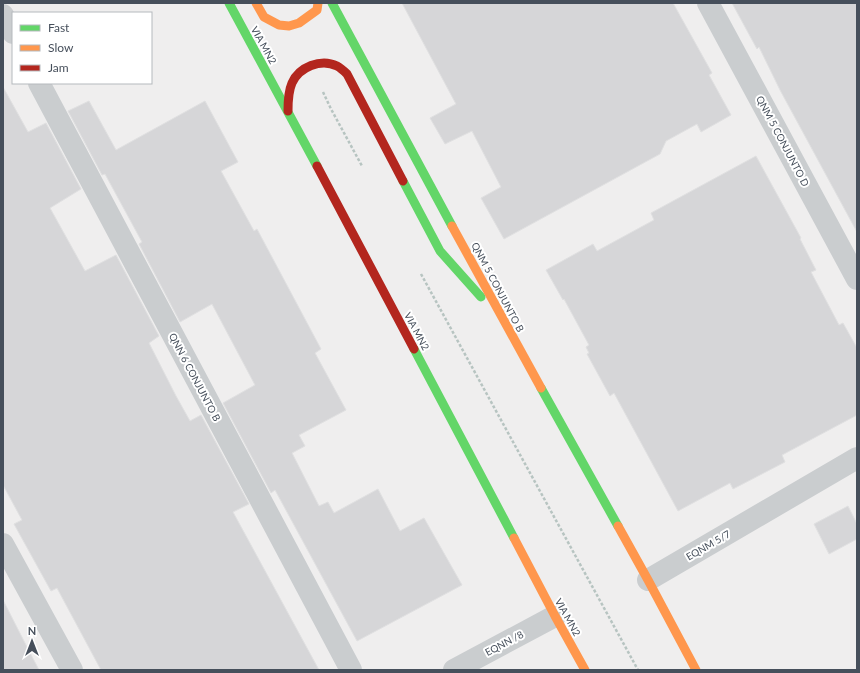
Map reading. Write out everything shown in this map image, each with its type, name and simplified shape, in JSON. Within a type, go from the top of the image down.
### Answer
[{"type":"main road","name":"VIA MN2","points":[[229,3],[288,111],[554,616],[586,670]]},
{"type":"main road","points":[[256,3],[264,18],[279,25],[289,26],[299,23],[317,10],[318,3]]},
{"type":"main road","name":"QNM 5 CONJUNTO B","points":[[332,3],[504,322],[648,580]]},
{"type":"main road","points":[[288,111],[289,93],[295,77],[311,65],[326,63],[339,66],[347,74],[440,252],[504,322]]},
{"type":"main road","points":[[648,580],[696,670]]},
{"type":"street","name":"QNM 5 CONJUNTO D","points":[[708,3],[857,279]]},
{"type":"street","points":[[3,15],[12,31]]},
{"type":"street","name":"QNN 6 CONJUNTO B","points":[[40,84],[351,670]]},
{"type":"street","name":"EQNM 5/7","points":[[648,580],[857,458]]},
{"type":"street","points":[[3,544],[72,670]]},
{"type":"street","name":"EQNN /8","points":[[454,670],[554,616]]},
{"type":"path","points":[[311,65],[330,109],[364,171]]},
{"type":"path","points":[[421,274],[638,670]]},
{"type":"building","points":[[402,3],[673,3],[712,73],[709,75],[731,115],[701,132],[697,124],[666,141],[660,154],[504,239],[481,198],[501,187],[472,131],[445,144],[430,118],[456,104]]},
{"type":"building","points":[[732,3],[857,3],[857,232],[780,90],[759,47],[757,49]]},
{"type":"building","points":[[3,87],[28,132],[46,123],[81,189],[50,208],[85,271],[116,255],[159,336],[149,343],[176,396],[190,421],[201,415],[249,504],[233,512],[319,670],[101,670],[57,588],[51,591],[14,524],[22,520],[3,485]]},
{"type":"building","points":[[89,101],[116,150],[205,101],[238,162],[221,171],[254,231],[257,229],[321,349],[315,353],[346,410],[299,435],[305,446],[292,453],[319,506],[328,502],[334,513],[378,489],[400,531],[424,518],[462,585],[357,641],[275,490],[271,493],[223,403],[255,385],[212,304],[180,322],[139,244],[142,242],[105,174],[102,175],[68,111]]},
{"type":"building","points":[[756,156],[801,238],[800,239],[816,270],[811,272],[839,325],[843,323],[857,348],[857,415],[782,455],[785,462],[733,489],[730,483],[678,511],[614,393],[610,396],[587,354],[589,353],[586,347],[589,345],[546,270],[593,244],[597,251],[654,220],[651,213]]},
{"type":"building","points":[[848,506],[857,524],[857,539],[829,554],[814,524]]},
{"type":"building","points":[[3,600],[27,647],[39,670],[3,670]]},
{"type":"traffic: fast","points":[[229,3],[317,166]]},
{"type":"traffic: fast","points":[[332,3],[452,226]]},
{"type":"traffic: fast","points":[[403,181],[440,251],[481,297]]},
{"type":"traffic: fast","points":[[414,349],[514,538]]},
{"type":"traffic: fast","points":[[541,388],[618,526]]},
{"type":"traffic: slow","points":[[256,3],[264,17],[279,25],[289,26],[299,23],[317,10],[318,3]]},
{"type":"traffic: slow","points":[[452,226],[541,388]]},
{"type":"traffic: slow","points":[[618,526],[696,670]]},
{"type":"traffic: slow","points":[[514,538],[585,670]]},
{"type":"traffic: jam","points":[[288,111],[288,97],[291,86],[295,77],[300,72],[305,68],[324,63],[338,67],[347,74],[403,181]]},
{"type":"traffic: jam","points":[[317,166],[414,349]]}]
